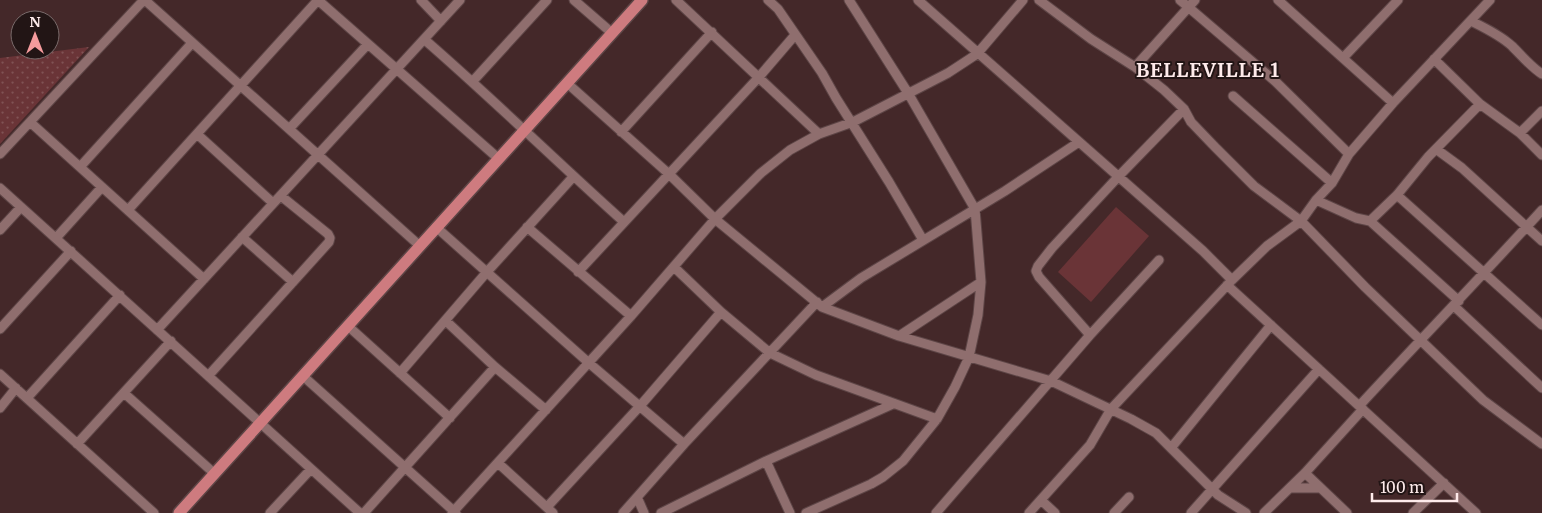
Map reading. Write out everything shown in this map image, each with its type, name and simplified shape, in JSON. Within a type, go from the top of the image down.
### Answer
[{"type":"main road","points":[[179,513],[642,0]]},
{"type":"street","points":[[128,210],[318,0],[498,159]]},
{"type":"street","points":[[421,0],[441,21]]},
{"type":"street","points":[[157,330],[460,0]]},
{"type":"street","points":[[473,81],[546,0]]},
{"type":"street","points":[[574,0],[612,32]]},
{"type":"street","points":[[676,0],[819,134]]},
{"type":"street","points":[[768,0],[778,9],[822,72],[923,240]]},
{"type":"street","points":[[806,513],[884,477],[903,461],[937,419],[969,357],[978,315],[981,282],[975,209],[908,93],[849,0]]},
{"type":"street","points":[[918,0],[977,54],[1203,251],[1229,282],[1271,325],[1476,513]]},
{"type":"street","points":[[303,376],[454,512],[631,316],[715,219],[761,173],[790,150],[819,134],[853,122],[948,73],[977,54],[1023,0]]},
{"type":"street","points":[[1039,0],[1091,39],[1135,67],[1164,90],[1184,109],[1191,122],[1239,172],[1254,186],[1301,221],[1483,400],[1542,444]]},
{"type":"street","points":[[1180,0],[1192,4],[1276,82],[1349,154]]},
{"type":"street","points":[[1278,0],[1392,103]]},
{"type":"street","points":[[1343,58],[1398,0]]},
{"type":"street","points":[[1029,513],[1090,445],[1111,409],[1229,282],[1268,246],[1301,221],[1316,200],[1332,183],[1349,154],[1392,103],[1490,0]]},
{"type":"street","points":[[0,154],[144,1],[155,4],[192,43],[420,246]]},
{"type":"street","points":[[1135,67],[1192,4]]},
{"type":"street","points":[[1471,21],[1488,29],[1511,45],[1535,70],[1542,74]]},
{"type":"street","points":[[622,132],[712,32]]},
{"type":"street","points":[[578,272],[759,78],[795,35]]},
{"type":"street","points":[[425,40],[473,81],[524,132],[624,222]]},
{"type":"street","points":[[80,167],[192,43]]},
{"type":"street","points":[[289,129],[368,44]]},
{"type":"street","points":[[1434,60],[1480,104],[1520,133],[1542,154]]},
{"type":"street","points":[[567,83],[669,174],[715,219],[819,304],[899,336],[1051,381],[1146,426],[1213,490],[1226,501],[1246,513]]},
{"type":"street","points":[[1232,96],[1332,183]]},
{"type":"street","points":[[1370,220],[1397,195],[1436,149],[1480,104]]},
{"type":"street","points":[[1090,335],[1038,277],[1036,271],[1038,266],[1052,248],[1118,177],[1184,109]]},
{"type":"street","points":[[1520,133],[1542,111]]},
{"type":"street","points":[[30,122],[204,279]]},
{"type":"street","points":[[197,134],[273,203]]},
{"type":"street","points":[[622,513],[684,444],[819,304],[975,209],[1079,142]]},
{"type":"street","points":[[1436,149],[1462,168],[1542,241]]},
{"type":"street","points":[[400,373],[486,273],[573,177]]},
{"type":"street","points":[[56,238],[102,187]]},
{"type":"street","points":[[0,188],[362,513],[450,418],[495,366]]},
{"type":"street","points":[[1397,195],[1542,324]]},
{"type":"street","points":[[209,375],[329,242],[328,234],[281,196]]},
{"type":"street","points":[[1316,200],[1356,218],[1370,220],[1542,388]]},
{"type":"street","points":[[0,230],[21,207]]},
{"type":"street","points":[[1264,513],[1305,473],[1420,340],[1542,210]]},
{"type":"street","points":[[436,227],[486,273],[684,444]]},
{"type":"street","points":[[527,227],[631,316]]},
{"type":"street","points":[[242,237],[293,282]]},
{"type":"street","points":[[0,329],[71,251]]},
{"type":"street","points":[[936,513],[1090,335],[1159,260]]},
{"type":"street","points":[[674,267],[721,312],[770,353],[816,374],[937,419]]},
{"type":"street","points":[[899,336],[981,282]]},
{"type":"street","points":[[27,398],[120,295]]},
{"type":"street","points":[[498,463],[550,510],[721,312]]},
{"type":"street","points":[[446,321],[546,410]]},
{"type":"street","points":[[1171,448],[1271,325]]},
{"type":"street","points":[[348,326],[450,418]]},
{"type":"street","points":[[77,444],[171,340]]},
{"type":"street","points":[[1191,513],[1319,369]]},
{"type":"street","points":[[0,374],[154,513]]},
{"type":"street","points":[[0,408],[16,388]]},
{"type":"street","points":[[124,393],[215,474]]},
{"type":"street","points":[[661,513],[766,461],[893,404]]},
{"type":"street","points":[[766,461],[790,513]]},
{"type":"street","points":[[270,513],[311,468]]},
{"type":"street","points":[[1305,473],[1347,513]]},
{"type":"street","points":[[1413,513],[1444,483]]},
{"type":"street","points":[[1290,488],[1320,488]]},
{"type":"street","points":[[637,497],[644,513]]},
{"type":"street","points":[[1114,513],[1128,497]]},
{"type":"street","points":[[1041,500],[1055,513]]},
{"type":"street","points":[[827,504],[830,513]]},
{"type":"shaded area","points":[[89,47],[0,144],[0,58],[10,57],[10,60],[60,60],[60,51]]},
{"type":"shaded area","points":[[1116,207],[1149,236],[1091,302],[1058,272]]},
{"type":"district","name":"BELLEVILLE 1","points":[[1208,70]]}]
